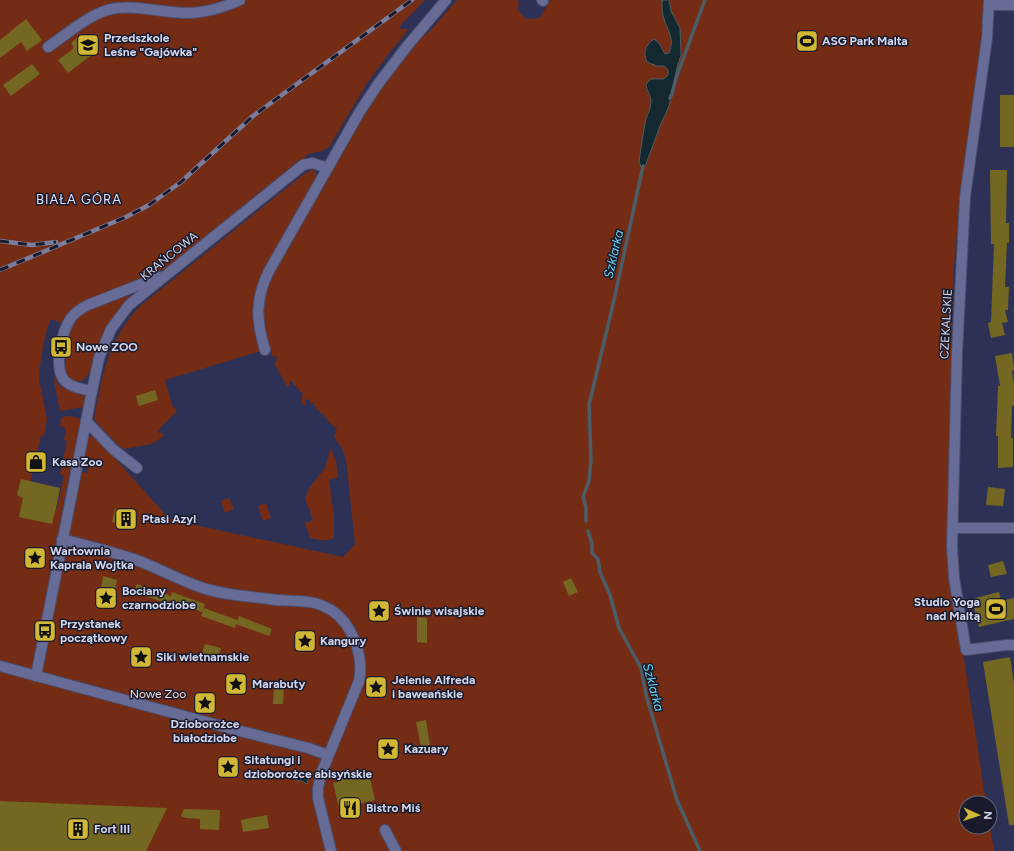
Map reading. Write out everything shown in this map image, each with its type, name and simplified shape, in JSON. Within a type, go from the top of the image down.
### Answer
[{"type":"street","points":[[48,47],[94,16],[109,10],[135,8],[186,14],[219,9],[240,0]]},
{"type":"street","points":[[265,350],[258,321],[259,300],[261,290],[269,271],[359,113],[378,84],[408,45],[446,0]]},
{"type":"street","points":[[989,2],[1014,5]]},
{"type":"street","name":"CZEKALSKIE","points":[[989,2],[986,38],[965,197],[957,353],[952,528],[954,578],[966,650],[1014,645]]},
{"type":"street","name":"KRAŃCOWA","points":[[36,676],[99,358],[111,330],[130,305],[303,165],[312,163],[328,168]]},
{"type":"street","points":[[92,391],[72,387],[64,381],[60,374],[59,364],[63,334],[72,316],[88,305],[167,274]]},
{"type":"street","points":[[86,421],[114,450],[137,468]]},
{"type":"street","points":[[952,528],[1014,528]]},
{"type":"street","points":[[62,540],[120,554],[201,587],[219,592],[278,600],[316,602],[333,612],[345,624],[359,653],[360,673],[359,680],[321,774],[318,788],[318,798],[331,851]]},
{"type":"street","points":[[0,666],[308,748],[328,756]]},
{"type":"street","points":[[385,830],[396,851]]},
{"type":"green space","name":"Nowe Zoo","points":[[0,0],[425,0],[399,27],[402,29],[409,29],[366,85],[329,147],[323,151],[308,154],[305,158],[298,161],[165,269],[78,305],[65,316],[61,323],[51,319],[46,332],[41,357],[39,379],[47,419],[44,436],[41,435],[30,483],[53,508],[57,508],[64,476],[60,474],[67,441],[64,440],[66,428],[60,427],[61,418],[71,416],[81,419],[62,510],[74,512],[81,472],[87,473],[88,464],[83,463],[87,439],[93,435],[164,513],[172,519],[343,557],[355,544],[346,459],[342,448],[334,437],[337,428],[333,427],[330,422],[327,421],[324,414],[316,410],[317,407],[313,406],[314,403],[310,403],[310,400],[306,399],[305,406],[301,402],[303,393],[300,392],[300,389],[296,388],[297,386],[293,385],[293,382],[290,381],[288,388],[274,363],[277,361],[276,356],[273,357],[265,338],[262,302],[269,279],[378,92],[421,37],[429,32],[457,0],[518,0],[519,5],[517,9],[526,19],[540,18],[550,0],[662,0],[662,10],[671,40],[671,48],[669,53],[665,54],[659,43],[657,66],[664,66],[668,70],[668,75],[664,79],[651,79],[646,90],[650,94],[651,101],[650,110],[646,119],[639,162],[669,106],[681,55],[669,0],[984,0],[977,70],[959,210],[953,280],[947,564],[965,665],[985,795],[958,795],[958,835],[991,835],[994,851],[0,851]]},
{"type":"green space","points":[[310,169],[316,172],[316,179],[267,265],[255,294],[253,319],[255,332],[261,351],[165,380],[172,405],[177,411],[157,431],[165,435],[152,444],[124,449],[119,446],[94,418],[100,387],[108,359],[113,346],[128,320],[139,307],[305,173],[310,172]]},
{"type":"green space","points":[[130,295],[131,297],[119,311],[104,333],[87,377],[81,381],[71,381],[62,368],[70,325],[74,320],[88,311]]},
{"type":"green space","points":[[53,375],[62,387],[84,394],[85,398],[83,407],[60,411]]},
{"type":"green space","points":[[331,448],[336,461],[338,478],[329,479],[334,517],[334,538],[319,540],[310,538],[305,523],[313,520],[305,498],[309,488],[325,468]]},
{"type":"green space","points":[[229,498],[234,509],[225,513],[221,501]]},
{"type":"green space","points":[[266,503],[271,518],[263,521],[258,506]]},
{"type":"shaded area","points":[[662,0],[669,0],[671,11],[680,28],[681,55],[669,106],[646,164],[642,169],[639,162],[645,124],[651,101],[646,84],[651,79],[664,79],[668,75],[668,70],[664,66],[657,66],[647,62],[645,55],[647,47],[654,39],[659,43],[665,54],[669,53],[671,48],[669,32],[663,17]]},
{"type":"shaded area","points":[[299,771],[305,773],[308,779],[307,784],[293,778]]},
{"type":"building","points":[[26,19],[42,40],[27,51],[21,42],[0,58],[0,40]]},
{"type":"building","points":[[78,37],[87,47],[85,49],[90,56],[68,73],[58,60],[74,48],[71,43]]},
{"type":"building","points":[[32,64],[40,74],[11,96],[3,85]]},
{"type":"building","points":[[1000,95],[1014,95],[1014,147],[1000,147]]},
{"type":"building","points":[[990,170],[1007,170],[1006,223],[1009,223],[1009,243],[1007,243],[1005,287],[1009,287],[1008,310],[1005,310],[1008,322],[1002,323],[1005,335],[991,338],[988,323],[991,322],[994,244],[991,244]]},
{"type":"building","points":[[1012,353],[1014,367],[1014,370],[1012,371],[1014,384],[1014,406],[1012,406],[1011,438],[1013,438],[1013,467],[998,468],[998,436],[996,436],[998,386],[1000,386],[995,356]]},
{"type":"building","points":[[155,390],[158,400],[139,406],[136,396]]},
{"type":"building","points":[[21,479],[60,488],[52,524],[19,517],[23,498],[17,495]]},
{"type":"building","points":[[988,487],[1005,489],[1003,506],[986,505]]},
{"type":"building","name":"Ptasi Azyl","points":[[115,509],[137,513],[134,527],[112,522]]},
{"type":"building","points":[[1003,561],[1007,574],[991,577],[988,565]]},
{"type":"building","points":[[103,576],[117,580],[115,590],[101,587]]},
{"type":"building","points":[[571,578],[578,592],[569,596],[563,582]]},
{"type":"building","points":[[137,584],[171,596],[172,592],[205,604],[202,612],[169,600],[168,604],[134,592]]},
{"type":"building","points":[[999,592],[1001,601],[1014,598],[1014,619],[979,627],[974,608],[977,607],[975,598]]},
{"type":"building","points":[[204,608],[237,620],[237,622],[239,616],[272,629],[269,636],[236,624],[235,628],[201,616]]},
{"type":"building","points":[[417,617],[427,618],[427,643],[417,642]]},
{"type":"building","points":[[205,644],[221,648],[218,658],[202,653]]},
{"type":"building","points":[[1010,657],[1014,684],[1014,825],[1009,825],[983,662]]},
{"type":"building","points":[[274,687],[284,687],[283,704],[273,704]]},
{"type":"building","points":[[426,720],[430,745],[421,747],[416,722]]},
{"type":"building","points":[[369,774],[375,800],[359,804],[361,810],[356,817],[348,819],[341,815],[333,783],[338,782],[338,780]]},
{"type":"building","name":"Fort III","points":[[0,801],[167,808],[146,851],[0,851]]},
{"type":"building","points":[[184,809],[220,810],[219,830],[200,829],[200,819],[181,816]]},
{"type":"building","points":[[267,815],[269,828],[243,832],[241,820]]},
{"type":"waterway","name":"Szklarka","points":[[670,98],[705,0]]},
{"type":"waterway","name":"Szklarka","points":[[586,521],[586,507],[583,497],[589,481],[591,460],[589,405],[614,300],[643,166]]},
{"type":"waterway","name":"Szklarka","points":[[588,531],[592,544],[592,553],[598,559],[600,572],[610,595],[619,628],[641,668],[646,695],[677,800],[700,851]]},
{"type":"railway","points":[[0,270],[126,217],[149,205],[181,182],[253,116],[412,0]]},
{"type":"railway","points":[[0,241],[32,245],[56,242]]},
{"type":"place","name":"ASG Park Malta","points":[[807,41]]},
{"type":"place","name":"Przedszkole Leśne \"Gajówka\"","points":[[88,45]]},
{"type":"place","name":"Nowe ZOO","points":[[61,347]]},
{"type":"place","name":"Kasa Zoo","points":[[36,462]]},
{"type":"place","name":"Ptasi Azyl","points":[[126,519]]},
{"type":"place","name":"Wartownia Kaprala Wojtka","points":[[35,558]]},
{"type":"place","name":"Bociany czarnodziobe","points":[[106,598]]},
{"type":"place","name":"Studio Yoga nad Maltą","points":[[996,609]]},
{"type":"place","name":"Świnie wisajskie","points":[[379,611]]},
{"type":"place","name":"Przystanek początkowy","points":[[45,631]]},
{"type":"place","name":"Kangury","points":[[305,641]]},
{"type":"place","name":"Siki wietnamskie","points":[[141,657]]},
{"type":"place","name":"Marabuty","points":[[236,684]]},
{"type":"place","name":"Jelenie Alfreda i baweańskie","points":[[376,687]]},
{"type":"place","name":"Dzioborożce białodziobe","points":[[205,703]]},
{"type":"place","name":"Kazuary","points":[[388,749]]},
{"type":"place","name":"Sitatungi i dzioborożce abisyńskie","points":[[228,767]]},
{"type":"place","name":"Bistro Miś","points":[[350,808]]},
{"type":"place","name":"Fort III","points":[[78,829]]},
{"type":"district","name":"BIAŁA GÓRA","points":[[79,199]]}]
